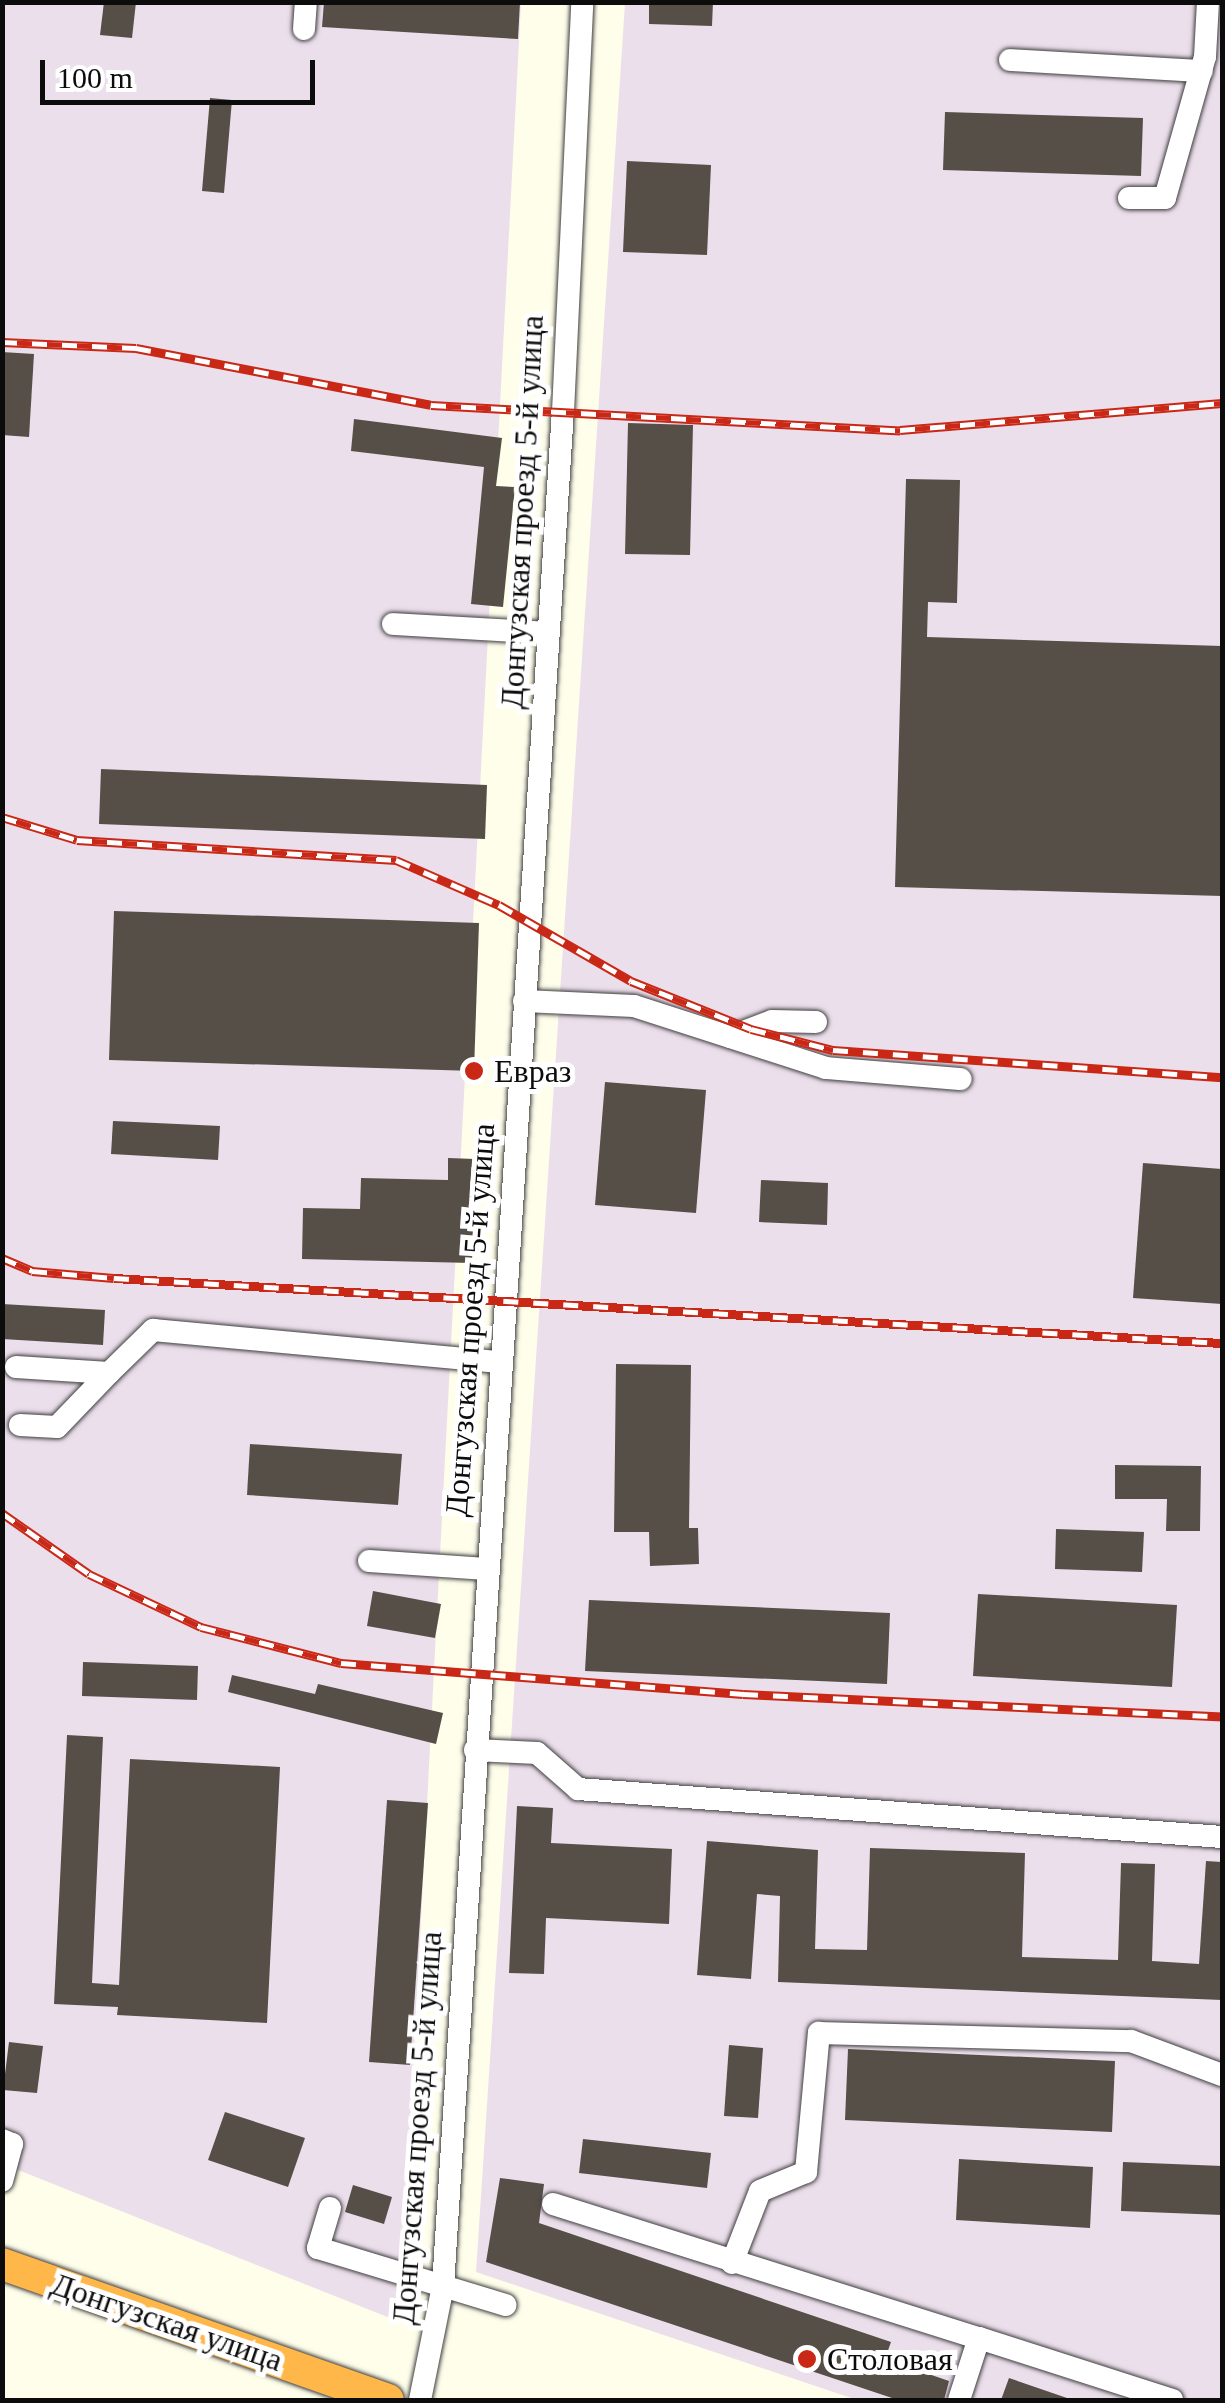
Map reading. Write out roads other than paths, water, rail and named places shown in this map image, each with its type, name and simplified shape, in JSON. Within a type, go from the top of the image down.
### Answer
[{"type":"highway","name":"Донгузская улица","points":[[2,2264],[388,2400]]},
{"type":"street","points":[[304,29],[306,2]]},
{"type":"street","name":"Донгузская проезд 5-й улица","points":[[420,2400],[443,2286],[548,634],[582,2]]},
{"type":"street","points":[[1129,198],[1165,198],[1202,71],[1208,2]]},
{"type":"street","points":[[1010,60],[1202,71]]},
{"type":"street","points":[[392,624],[548,634]]},
{"type":"street","points":[[524,1001],[634,1006],[826,1068],[961,1079]]},
{"type":"street","points":[[730,1037],[772,1021],[816,1022]]},
{"type":"street","points":[[20,1424],[56,1427],[153,1330],[500,1362]]},
{"type":"street","points":[[16,1367],[109,1373]]},
{"type":"street","points":[[369,1561],[486,1568]]},
{"type":"street","points":[[475,1750],[537,1753],[578,1788],[1222,1837]]},
{"type":"street","points":[[732,2263],[760,2191],[806,2172],[819,2033],[1131,2041],[1222,2074]]},
{"type":"street","points":[[2,2140],[12,2144],[2,2181]]},
{"type":"street","points":[[553,2204],[1172,2400]]},
{"type":"street","points":[[330,2208],[318,2248],[506,2305]]},
{"type":"street","points":[[958,2400],[979,2338]]},
{"type":"railway","points":[[2,342],[136,348],[431,405],[900,430],[1222,403]]},
{"type":"railway","points":[[2,817],[77,840],[396,860],[499,905],[631,981],[751,1029],[833,1050],[1222,1077]]},
{"type":"railway","points":[[2,1258],[32,1271],[114,1278],[1222,1343]]},
{"type":"railway","points":[[2,1513],[89,1574],[201,1627],[341,1663],[743,1694],[1222,1717]]},
{"type":"place","name":"Евраз","points":[[474,1071]]},
{"type":"place","name":"Столовая","points":[[807,2359]]}]
